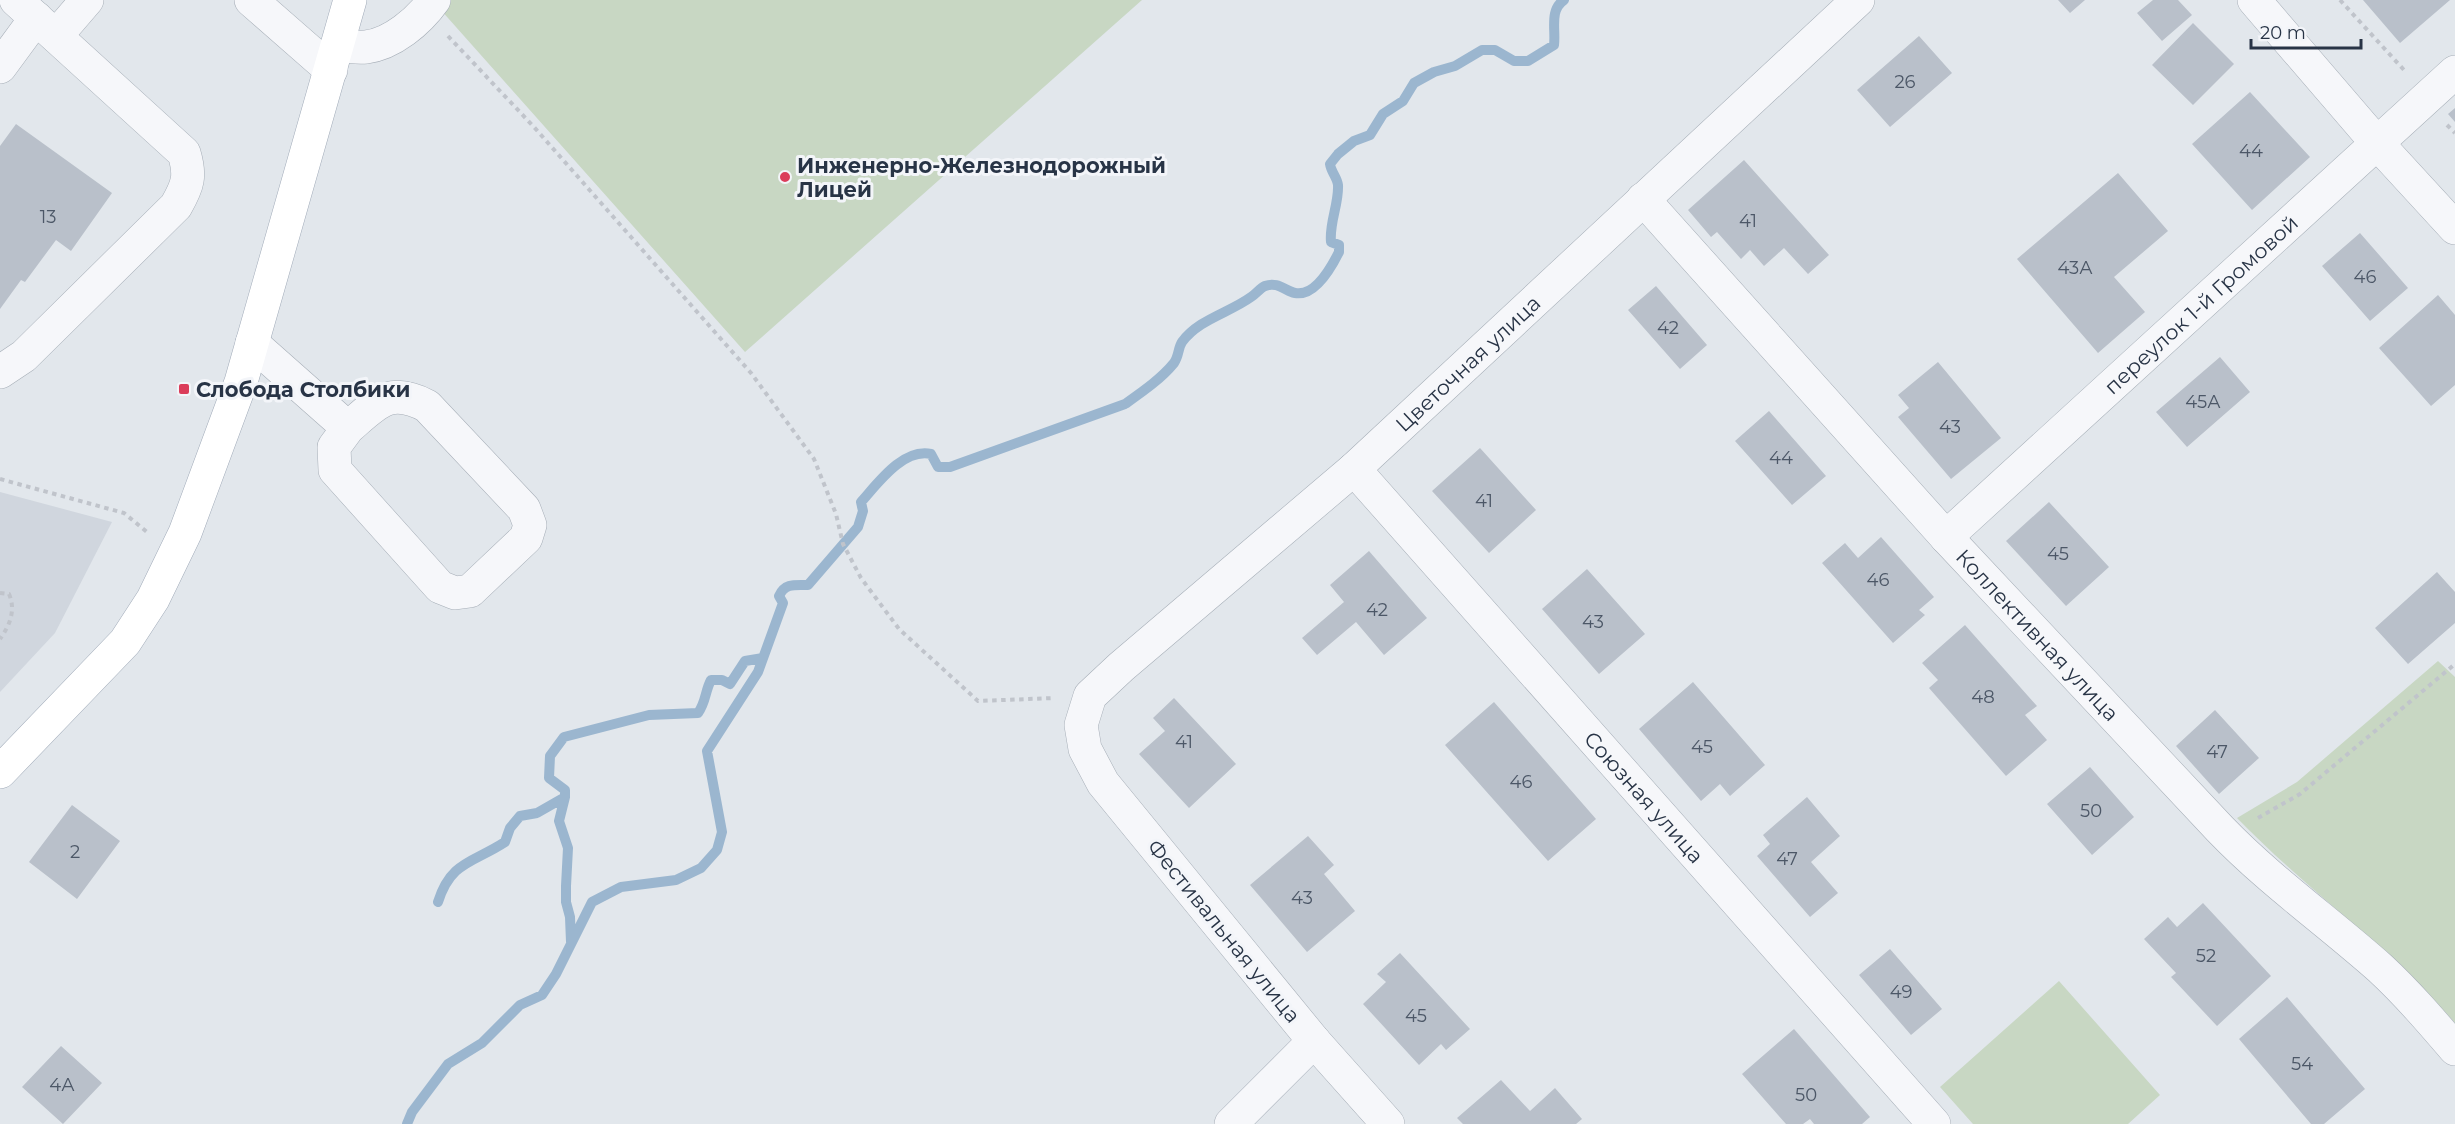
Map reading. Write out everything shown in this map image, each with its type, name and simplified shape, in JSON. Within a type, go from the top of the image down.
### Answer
[{"type":"main road","points":[[0,772],[125,642],[153,599],[185,533],[241,382],[350,0]]},
{"type":"street","points":[[0,67],[36,18],[87,0]]},
{"type":"street","points":[[251,0],[334,58],[392,38],[430,6]]},
{"type":"street","name":"Цветочная улица","points":[[1086,711],[1121,666],[1354,469],[1858,0]]},
{"type":"street","points":[[2254,0],[2376,142],[2455,228]]},
{"type":"street","points":[[0,372],[24,356],[176,206],[186,188],[188,168],[184,153],[36,18]]},
{"type":"street","name":"переулок 1-й Громовой","points":[[1946,537],[2455,72]]},
{"type":"street","name":"Коллективная улица","points":[[1643,199],[1946,537],[2220,829],[2250,860],[2380,968],[2422,1010],[2455,1049]]},
{"type":"street","points":[[252,343],[348,428]]},
{"type":"street","points":[[394,396],[412,398],[427,406],[524,509],[530,525],[526,538],[470,591],[455,593],[440,587],[335,470],[334,447],[348,428],[378,402],[394,396]]},
{"type":"street","name":"Союзная улица","points":[[1354,469],[1934,1124]]},
{"type":"street","name":"Фестивальная улица","points":[[1086,711],[1085,749],[1103,783],[1314,1041],[1388,1124]]},
{"type":"street","points":[[1231,1124],[1314,1041]]},
{"type":"path","points":[[2340,0],[2428,96],[2433,109],[2455,133]]},
{"type":"path","points":[[430,6],[751,373],[814,459],[836,514],[843,544],[861,578],[899,629],[978,701],[1086,711]]},
{"type":"path","points":[[0,592],[9,594],[14,604],[0,639]]},
{"type":"path","points":[[2220,829],[2261,817],[2300,794],[2455,664]]},
{"type":"shaded area","points":[[0,492],[112,522],[55,633],[0,692]]},
{"type":"green space","name":"Инженерно-Железнодорожный Лицей","points":[[432,0],[1142,0],[745,352]]},
{"type":"green space","points":[[2438,661],[2455,677],[2455,1023],[2403,969],[2291,870],[2237,818],[2297,782]]},
{"type":"green space","points":[[2059,981],[2160,1095],[2128,1124],[1973,1124],[1940,1087]]},
{"type":"building","points":[[2058,0],[2085,0],[2070,13]]},
{"type":"building","points":[[2153,0],[2178,0],[2192,15],[2162,41],[2137,13]]},
{"type":"building","points":[[2363,0],[2450,0],[2400,43]]},
{"type":"building","points":[[2193,23],[2234,64],[2193,105],[2152,65]]},
{"type":"building","points":[[1919,36],[1952,73],[1890,127],[1857,90]]},
{"type":"building","points":[[2250,92],[2310,157],[2252,210],[2192,144]]},
{"type":"building","points":[[2455,108],[2455,122],[2448,114]]},
{"type":"building","points":[[16,124],[112,193],[71,251],[56,240],[25,282],[21,280],[0,309],[0,146]]},
{"type":"building","points":[[1744,160],[1829,255],[1808,274],[1784,248],[1764,266],[1750,250],[1741,259],[1717,232],[1711,237],[1688,210]]},
{"type":"building","points":[[2118,173],[2168,231],[2114,277],[2145,312],[2098,353],[2017,259]]},
{"type":"building","points":[[2360,233],[2408,288],[2370,321],[2322,266]]},
{"type":"building","points":[[1656,286],[1707,345],[1680,369],[1628,310]]},
{"type":"building","points":[[2438,295],[2455,315],[2455,385],[2431,406],[2379,348]]},
{"type":"building","points":[[2220,357],[2250,392],[2187,447],[2156,412]]},
{"type":"building","points":[[1938,362],[2001,438],[1951,479],[1898,417],[1909,408],[1898,395]]},
{"type":"building","points":[[1769,411],[1826,476],[1792,505],[1735,441]]},
{"type":"building","points":[[1480,448],[1536,510],[1489,553],[1432,491]]},
{"type":"building","points":[[2049,502],[2109,567],[2066,606],[2006,541]]},
{"type":"building","points":[[1881,537],[1934,597],[1919,610],[1925,615],[1893,643],[1822,563],[1845,543],[1858,558]]},
{"type":"building","points":[[1369,551],[1427,618],[1384,655],[1356,622],[1317,655],[1302,638],[1344,602],[1330,585]]},
{"type":"building","points":[[1587,569],[1645,634],[1599,674],[1542,609]]},
{"type":"building","points":[[2437,572],[2455,592],[2455,623],[2408,664],[2375,628]]},
{"type":"building","points":[[1965,625],[2037,706],[2025,715],[2047,740],[2006,776],[1929,688],[1938,680],[1922,663]]},
{"type":"building","points":[[1693,682],[1765,765],[1730,796],[1720,784],[1701,801],[1639,729]]},
{"type":"building","points":[[1174,698],[1236,764],[1189,808],[1139,754],[1165,731],[1153,718]]},
{"type":"building","points":[[1494,702],[1596,819],[1548,861],[1445,745]]},
{"type":"building","points":[[2215,710],[2259,758],[2219,794],[2176,746]]},
{"type":"building","points":[[2090,767],[2134,817],[2092,855],[2047,804]]},
{"type":"building","points":[[1807,797],[1840,836],[1811,862],[1838,893],[1810,917],[1757,856],[1770,844],[1763,835]]},
{"type":"building","points":[[72,805],[120,841],[77,899],[29,862]]},
{"type":"building","points":[[1308,836],[1334,865],[1324,874],[1355,911],[1307,952],[1250,885]]},
{"type":"building","points":[[2203,903],[2271,976],[2217,1026],[2171,977],[2176,973],[2144,939],[2168,917],[2177,927]]},
{"type":"building","points":[[1890,949],[1942,1009],[1911,1035],[1859,975]]},
{"type":"building","points":[[1400,953],[1470,1029],[1446,1050],[1441,1044],[1419,1065],[1363,1004],[1386,982],[1377,974]]},
{"type":"building","points":[[2287,997],[2365,1089],[2324,1124],[2311,1124],[2239,1039]]},
{"type":"building","points":[[1794,1029],[1870,1117],[1862,1124],[1814,1124],[1810,1119],[1803,1124],[1786,1124],[1742,1074]]},
{"type":"building","points":[[61,1046],[102,1083],[63,1124],[22,1087]]},
{"type":"building","points":[[1501,1080],[1530,1111],[1555,1088],[1582,1119],[1576,1124],[1463,1124],[1457,1118]]},
{"type":"waterway","points":[[407,1124],[412,1112],[448,1064],[482,1043],[520,1005],[542,995],[556,974],[592,902],[621,887],[676,880],[701,868],[717,850],[722,832],[707,751],[758,672],[783,603],[779,596],[781,592],[791,586],[808,585],[858,527],[863,511],[861,502],[883,477],[911,456],[931,454],[938,467],[950,467],[1125,404],[1169,369],[1176,360],[1182,342],[1206,322],[1242,303],[1265,286],[1278,285],[1295,293],[1309,290],[1322,279],[1339,252],[1339,245],[1331,242],[1338,185],[1330,164],[1338,154],[1354,141],[1370,135],[1383,114],[1403,101],[1414,83],[1434,72],[1455,66],[1482,50],[1495,50],[1514,61],[1528,61],[1554,45],[1556,9],[1564,0]]},
{"type":"waterway","points":[[438,902],[449,878],[464,864],[505,842],[510,828],[520,816],[537,813],[565,797],[565,790],[549,778],[550,756],[564,737],[649,715],[698,713],[711,680],[722,680],[730,684],[745,661],[763,658]]},
{"type":"waterway","points":[[565,797],[559,821],[568,848],[566,902],[570,917],[571,942]]},
{"type":"place","name":"Инженерно-Железнодорожный Лицей","points":[[785,177]]},
{"type":"place","name":"Слобода Столбики","points":[[184,389]]}]
